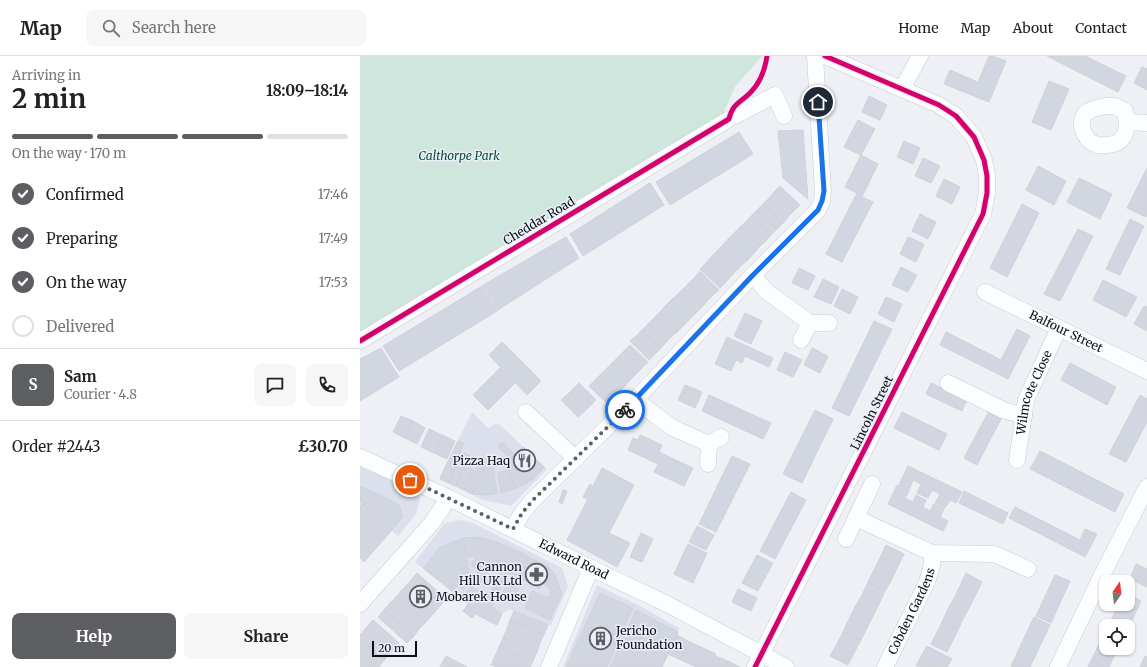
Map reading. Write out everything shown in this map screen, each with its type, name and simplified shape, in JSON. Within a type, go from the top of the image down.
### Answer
[{"type":"street","points":[[513,529],[522,513],[533,500],[635,400],[753,275],[818,210],[824,191],[815,56]]},
{"type":"street","name":"Lincoln Street","points":[[758,661],[983,214],[987,193],[987,176],[984,160],[974,136],[956,116],[939,105],[825,56]]},
{"type":"street","points":[[902,89],[920,56]]},
{"type":"street","name":"Cheddar Road","points":[[360,340],[729,119],[775,95],[784,116]]},
{"type":"street","points":[[1128,122],[1147,123]]},
{"type":"street","points":[[753,275],[766,291],[810,323],[829,323]]},
{"type":"street","name":"Balfour Street","points":[[985,292],[1147,371]]},
{"type":"street","points":[[801,340],[810,323]]},
{"type":"street","name":"Wilmcote Close","points":[[1017,460],[1026,400],[1059,328]]},
{"type":"street","points":[[948,383],[1003,410],[1024,416]]},
{"type":"street","points":[[635,400],[674,428],[715,441],[708,464]]},
{"type":"street","points":[[526,412],[576,459]]},
{"type":"street","name":"Edward Road","points":[[360,457],[450,498],[667,604],[758,661],[786,667]]},
{"type":"street","points":[[846,539],[872,484]]},
{"type":"street","points":[[1058,667],[1147,486]]},
{"type":"street","points":[[360,604],[431,524],[450,498]]},
{"type":"street","name":"Cobden Gardens","points":[[856,518],[932,553],[994,554],[1028,569]]},
{"type":"street","name":"Cobden Gardens","points":[[885,667],[927,582],[932,565],[932,553]]},
{"type":"street","points":[[549,667],[591,568]]},
{"type":"shaded area","points":[[472,412],[488,428],[498,423],[547,469],[511,506],[483,500],[439,478]]},
{"type":"shaded area","points":[[360,467],[417,491],[420,498],[416,514],[398,536],[360,502]]},
{"type":"shaded area","points":[[458,520],[471,522],[562,568],[568,586],[551,625],[509,609],[502,614],[497,625],[475,614],[472,618],[463,611],[467,605],[415,562],[444,524]]},
{"type":"shaded area","points":[[597,585],[640,606],[679,628],[662,667],[563,667]]},
{"type":"green space","name":"Calthorpe Park","points":[[360,56],[762,56],[735,87],[722,116],[360,331]]},
{"type":"building","points":[[989,56],[1006,61],[989,102],[944,84],[950,70],[978,82]]},
{"type":"building","points":[[1047,56],[1085,56],[1126,76],[1118,92]]},
{"type":"building","points":[[1142,67],[1147,69],[1147,90],[1134,83]]},
{"type":"building","points":[[1049,81],[1069,89],[1051,130],[1032,122]]},
{"type":"building","points":[[869,96],[887,105],[880,120],[862,112]]},
{"type":"building","points":[[858,120],[875,129],[861,155],[844,147]]},
{"type":"building","points":[[803,130],[808,199],[783,178],[778,131]]},
{"type":"building","points":[[739,132],[753,154],[670,205],[656,182]]},
{"type":"building","points":[[904,141],[920,148],[913,164],[897,157]]},
{"type":"building","points":[[861,155],[878,164],[862,197],[873,202],[842,262],[826,254],[857,193],[845,187]]},
{"type":"building","points":[[923,158],[940,166],[931,183],[915,176]]},
{"type":"building","points":[[1038,166],[1066,181],[1054,205],[1026,190]]},
{"type":"building","points":[[1147,168],[1147,215],[1146,217],[1127,208]]},
{"type":"building","points":[[1079,178],[1112,194],[1100,219],[1067,202]]},
{"type":"building","points":[[944,179],[960,187],[952,204],[936,196]]},
{"type":"building","points":[[650,183],[664,205],[583,256],[570,234]]},
{"type":"building","points":[[780,186],[800,205],[794,211],[774,192]]},
{"type":"building","points":[[774,192],[794,211],[788,217],[769,198]]},
{"type":"building","points":[[769,198],[788,217],[783,223],[763,204]]},
{"type":"building","points":[[763,204],[783,223],[777,229],[757,210]]},
{"type":"building","points":[[1022,204],[1039,213],[1007,277],[990,268]]},
{"type":"building","points":[[757,210],[777,229],[771,235],[751,216]]},
{"type":"building","points":[[920,214],[936,222],[928,239],[912,231]]},
{"type":"building","points":[[751,216],[771,235],[766,241],[746,222]]},
{"type":"building","points":[[1130,219],[1144,226],[1120,275],[1106,269]]},
{"type":"building","points":[[746,222],[766,241],[760,246],[740,227]]},
{"type":"building","points":[[740,227],[760,246],[754,253],[734,233]]},
{"type":"building","points":[[1078,229],[1093,236],[1060,301],[1044,294]]},
{"type":"building","points":[[734,233],[754,253],[749,259],[728,239]]},
{"type":"building","points":[[566,237],[579,258],[498,310],[483,285]]},
{"type":"building","points":[[908,237],[924,244],[916,262],[900,254]]},
{"type":"building","points":[[728,239],[749,259],[743,264],[723,245]]},
{"type":"building","points":[[723,245],[743,264],[737,270],[717,251]]},
{"type":"building","points":[[717,251],[737,270],[731,276],[711,257]]},
{"type":"building","points":[[711,257],[731,276],[726,282],[706,263]]},
{"type":"building","points":[[706,263],[726,282],[720,288],[700,269]]},
{"type":"building","points":[[901,267],[917,275],[908,292],[892,285]]},
{"type":"building","points":[[799,268],[815,276],[808,290],[792,283]]},
{"type":"building","points":[[700,271],[719,290],[713,295],[695,277]]},
{"type":"building","points":[[695,277],[713,295],[707,301],[689,283]]},
{"type":"building","points":[[823,279],[839,287],[831,304],[814,297]]},
{"type":"building","points":[[1103,280],[1137,297],[1126,317],[1093,300]]},
{"type":"building","points":[[689,283],[707,301],[702,307],[683,289]]},
{"type":"building","points":[[482,286],[497,311],[399,371],[383,346]]},
{"type":"building","points":[[683,289],[702,307],[696,313],[677,295]]},
{"type":"building","points":[[842,289],[858,297],[850,314],[834,306]]},
{"type":"building","points":[[677,295],[696,313],[690,319],[671,300]]},
{"type":"building","points":[[886,297],[902,304],[894,322],[878,314]]},
{"type":"building","points":[[671,300],[690,319],[684,325],[665,306]]},
{"type":"building","points":[[665,306],[684,325],[678,331],[660,312]]},
{"type":"building","points":[[1144,306],[1147,307],[1147,331],[1134,324]]},
{"type":"building","points":[[660,312],[678,331],[672,336],[654,318]]},
{"type":"building","points":[[745,313],[762,321],[751,344],[734,336]]},
{"type":"building","points":[[654,318],[672,336],[666,342],[648,324]]},
{"type":"building","points":[[874,321],[892,329],[849,416],[832,408]]},
{"type":"building","points":[[648,324],[666,342],[661,348],[642,330]]},
{"type":"building","points":[[1017,329],[1030,336],[1008,379],[940,345],[946,332],[1001,360]]},
{"type":"building","points":[[642,330],[661,348],[655,354],[636,336]]},
{"type":"building","points":[[636,336],[655,354],[649,360],[630,341]]},
{"type":"building","points":[[727,337],[773,358],[769,367],[745,356],[742,363],[736,360],[731,371],[715,364]]},
{"type":"building","points":[[502,342],[541,381],[527,395],[489,355]]},
{"type":"building","points":[[630,345],[648,362],[642,368],[624,351]]},
{"type":"building","points":[[381,348],[399,377],[360,401],[360,359]]},
{"type":"building","points":[[812,348],[828,356],[820,373],[804,365]]},
{"type":"building","points":[[624,351],[642,368],[636,374],[618,357]]},
{"type":"building","points":[[785,352],[802,360],[793,377],[777,370]]},
{"type":"building","points":[[618,357],[636,374],[630,380],[612,363]]},
{"type":"building","points":[[612,363],[630,380],[625,386],[607,368]]},
{"type":"building","points":[[1070,363],[1116,387],[1107,405],[1061,380]]},
{"type":"building","points":[[500,368],[515,383],[502,396],[487,381]]},
{"type":"building","points":[[607,368],[625,386],[619,392],[601,374]]},
{"type":"building","points":[[601,374],[619,392],[613,398],[595,380]]},
{"type":"building","points":[[595,380],[613,398],[607,403],[589,386]]},
{"type":"building","points":[[487,381],[502,396],[488,410],[473,395]]},
{"type":"building","points":[[579,383],[596,400],[587,409],[570,392]]},
{"type":"building","points":[[931,383],[967,400],[962,411],[926,394]]},
{"type":"building","points":[[685,385],[702,392],[695,408],[678,400]]},
{"type":"building","points":[[570,392],[587,409],[578,417],[561,400]]},
{"type":"building","points":[[709,395],[771,423],[763,439],[702,411]]},
{"type":"building","points":[[1140,395],[1147,399],[1147,422],[1126,462],[1109,454]]},
{"type":"building","points":[[990,409],[1003,415],[977,465],[964,458]]},
{"type":"building","points":[[815,410],[833,419],[802,483],[783,474]]},
{"type":"building","points":[[902,412],[947,434],[939,450],[894,428]]},
{"type":"building","points":[[401,416],[413,421],[405,438],[393,432]]},
{"type":"building","points":[[413,421],[425,428],[417,444],[405,438]]},
{"type":"building","points":[[429,429],[442,435],[434,453],[421,447]]},
{"type":"building","points":[[442,435],[455,441],[447,459],[434,453]]},
{"type":"building","points":[[640,435],[662,445],[659,452],[693,468],[684,486],[654,472],[658,464],[628,450],[633,438],[638,440]]},
{"type":"building","points":[[458,441],[464,444],[455,462],[457,463],[448,483],[440,479]]},
{"type":"building","name":"Pizza Haq","points":[[502,442],[515,455],[523,447],[544,467],[532,480],[498,447]]},
{"type":"building","points":[[1040,451],[1124,494],[1115,512],[1030,469]]},
{"type":"building","points":[[464,453],[470,456],[456,486],[448,483],[457,463],[459,464]]},
{"type":"building","points":[[470,456],[476,459],[464,490],[456,486]]},
{"type":"building","points":[[732,456],[750,464],[716,532],[699,524]]},
{"type":"building","points":[[509,458],[532,480],[516,488],[507,470],[509,468],[504,462]]},
{"type":"building","points":[[481,460],[487,463],[472,494],[464,490],[473,470],[475,471]]},
{"type":"building","points":[[487,463],[493,465],[497,493],[487,495],[472,494]]},
{"type":"building","points":[[908,466],[962,492],[956,503],[950,500],[945,508],[935,503],[940,494],[932,490],[928,498],[917,493],[921,484],[913,480],[909,490],[899,485]]},
{"type":"building","points":[[602,468],[634,485],[609,533],[630,543],[617,567],[567,540],[588,499],[583,497],[590,484],[593,486]]},
{"type":"building","points":[[507,470],[516,488],[501,493],[498,474]]},
{"type":"building","points":[[897,485],[909,491],[905,498],[913,502],[916,495],[926,500],[923,507],[930,511],[934,504],[944,509],[940,517],[948,521],[943,531],[888,504]]},
{"type":"building","points":[[360,486],[380,495],[370,511],[360,502]]},
{"type":"building","points":[[563,490],[567,491],[562,504],[559,502]]},
{"type":"building","points":[[964,491],[1008,513],[1003,524],[959,503]]},
{"type":"building","points":[[791,492],[806,500],[775,559],[760,551]]},
{"type":"building","points":[[380,495],[399,505],[403,516],[392,530],[370,511]]},
{"type":"building","points":[[362,504],[392,530],[385,538],[360,516],[360,506]]},
{"type":"building","points":[[1015,507],[1080,540],[1085,529],[1097,534],[1085,557],[1009,518]]},
{"type":"building","points":[[360,516],[385,538],[378,546],[360,530]]},
{"type":"building","points":[[697,526],[714,535],[706,550],[689,542]]},
{"type":"building","points":[[360,530],[378,546],[371,554],[360,544]]},
{"type":"building","points":[[641,533],[653,539],[642,562],[630,557]]},
{"type":"building","points":[[477,537],[497,542],[479,570],[471,565],[476,557],[466,557],[463,538]]},
{"type":"building","points":[[463,538],[469,572],[464,573],[439,548]]},
{"type":"building","points":[[497,542],[507,546],[497,564],[494,562],[478,586],[471,583]]},
{"type":"building","points":[[360,544],[371,554],[364,562],[360,558]]},
{"type":"building","points":[[688,544],[707,553],[693,583],[674,574]]},
{"type":"building","points":[[886,545],[904,554],[898,566],[880,558]]},
{"type":"building","points":[[507,546],[513,549],[503,568],[497,564]]},
{"type":"building","points":[[439,548],[471,578],[467,586],[431,559]]},
{"type":"building","points":[[513,549],[522,553],[511,574],[508,573],[499,591],[493,587]]},
{"type":"building","points":[[522,553],[529,557],[505,601],[500,598],[509,580],[511,581],[514,576],[511,574]]},
{"type":"building","points":[[757,555],[773,563],[758,591],[742,583]]},
{"type":"building","points":[[529,557],[537,561],[526,581],[523,580],[510,604],[505,601]]},
{"type":"building","points":[[880,558],[898,566],[892,579],[874,570]]},
{"type":"building","points":[[431,559],[467,586],[464,590],[458,585],[453,591],[423,568]]},
{"type":"building","name":"Cannon Hill UK Ltd","points":[[537,561],[549,567],[535,586],[526,581]]},
{"type":"building","points":[[1136,564],[1147,569],[1147,587],[1135,581],[1135,575],[1132,575]]},
{"type":"building","points":[[549,567],[555,575],[544,583],[539,589],[535,586]]},
{"type":"building","points":[[874,570],[892,579],[885,591],[868,582]]},
{"type":"building","name":"Mobarek House","points":[[417,573],[446,599],[426,622],[397,596]]},
{"type":"building","points":[[966,573],[982,582],[975,596],[959,588]]},
{"type":"building","points":[[555,575],[562,594],[551,591],[544,583]]},
{"type":"building","points":[[1055,575],[1070,581],[1051,623],[1036,616]]},
{"type":"building","points":[[868,582],[885,591],[879,604],[862,595]]},
{"type":"building","points":[[471,586],[487,596],[493,587],[501,592],[492,607],[502,614],[497,625],[475,614],[472,618],[463,611],[473,599],[466,594]]},
{"type":"building","points":[[959,588],[975,596],[969,608],[953,600]]},
{"type":"building","points":[[738,589],[757,598],[751,611],[732,602]]},
{"type":"building","points":[[532,591],[548,598],[551,591],[562,594],[554,610],[529,598]]},
{"type":"building","name":"Jericho Foundation","points":[[600,593],[633,608],[607,667],[566,667]]},
{"type":"building","points":[[862,595],[879,604],[873,616],[855,607]]},
{"type":"building","points":[[397,596],[426,622],[419,629],[390,603]]},
{"type":"building","points":[[529,598],[554,610],[550,620],[525,608]]},
{"type":"building","points":[[1135,598],[1141,601],[1133,619],[1112,619],[1116,611],[1135,611]]},
{"type":"building","points":[[953,600],[969,608],[963,619],[947,611]]},
{"type":"building","points":[[390,603],[419,629],[414,636],[384,610]]},
{"type":"building","points":[[855,607],[873,616],[867,628],[849,619]]},
{"type":"building","points":[[384,610],[414,636],[407,643],[378,617]]},
{"type":"building","points":[[636,610],[678,632],[677,635],[662,667],[610,667]]},
{"type":"building","points":[[514,611],[548,625],[544,634],[510,620]]},
{"type":"building","points":[[947,611],[963,619],[958,630],[942,622]]},
{"type":"building","points":[[1034,617],[1050,625],[1030,667],[1011,666]]},
{"type":"building","points":[[849,619],[867,628],[861,640],[843,632]]},
{"type":"building","points":[[373,620],[399,643],[392,651],[366,628]]},
{"type":"building","points":[[510,620],[544,634],[540,643],[507,629]]},
{"type":"building","points":[[942,622],[958,630],[953,640],[937,632]]},
{"type":"building","points":[[366,628],[392,651],[385,659],[360,638],[360,635]]},
{"type":"building","points":[[507,629],[540,643],[537,652],[503,638]]},
{"type":"building","points":[[843,632],[861,640],[854,653],[837,644]]},
{"type":"building","points":[[937,632],[953,640],[947,652],[931,644]]},
{"type":"building","points":[[677,635],[690,642],[681,660],[668,654]]},
{"type":"building","points":[[360,638],[385,659],[379,667],[360,651]]},
{"type":"building","points":[[503,638],[537,652],[533,661],[499,647]]},
{"type":"building","points":[[690,642],[703,648],[694,666],[681,660]]},
{"type":"building","points":[[837,644],[854,653],[848,665],[830,656]]},
{"type":"building","points":[[1099,644],[1099,655],[1115,655],[1109,667],[1088,667]]},
{"type":"building","points":[[927,646],[952,659],[947,667],[916,666]]},
{"type":"building","points":[[499,647],[533,661],[530,667],[522,667],[495,656]]},
{"type":"building","points":[[703,648],[716,654],[709,667],[695,667],[694,666]]},
{"type":"building","points":[[360,651],[378,667],[360,666]]},
{"type":"building","points":[[446,656],[467,667],[440,667]]},
{"type":"building","points":[[495,656],[522,667],[497,667],[491,665]]},
{"type":"building","points":[[715,656],[728,661],[725,667],[710,667]]},
{"type":"building","points":[[1145,656],[1147,657],[1147,667],[1140,667]]},
{"type":"building","points":[[728,661],[740,667],[725,667]]},
{"type":"cycle path","points":[[360,341],[729,119],[732,110],[754,89],[759,81],[767,56]]},
{"type":"cycle path","points":[[755,667],[983,214],[987,193],[987,176],[984,160],[974,137],[956,116],[939,105],[825,56]]},
{"type":"way so far","points":[[410,480],[513,529],[522,513],[533,500],[625,410]]},
{"type":"place","name":"Pizza Haq","points":[[525,461]]},
{"type":"place","name":"Cannon Hill UK Ltd","points":[[537,574]]},
{"type":"place","name":"Mobarek House","points":[[421,597]]},
{"type":"place","name":"Jericho Foundation","points":[[600,638]]},
{"type":"route","points":[[625,410],[753,275],[818,210],[824,191],[818,102]]}]
